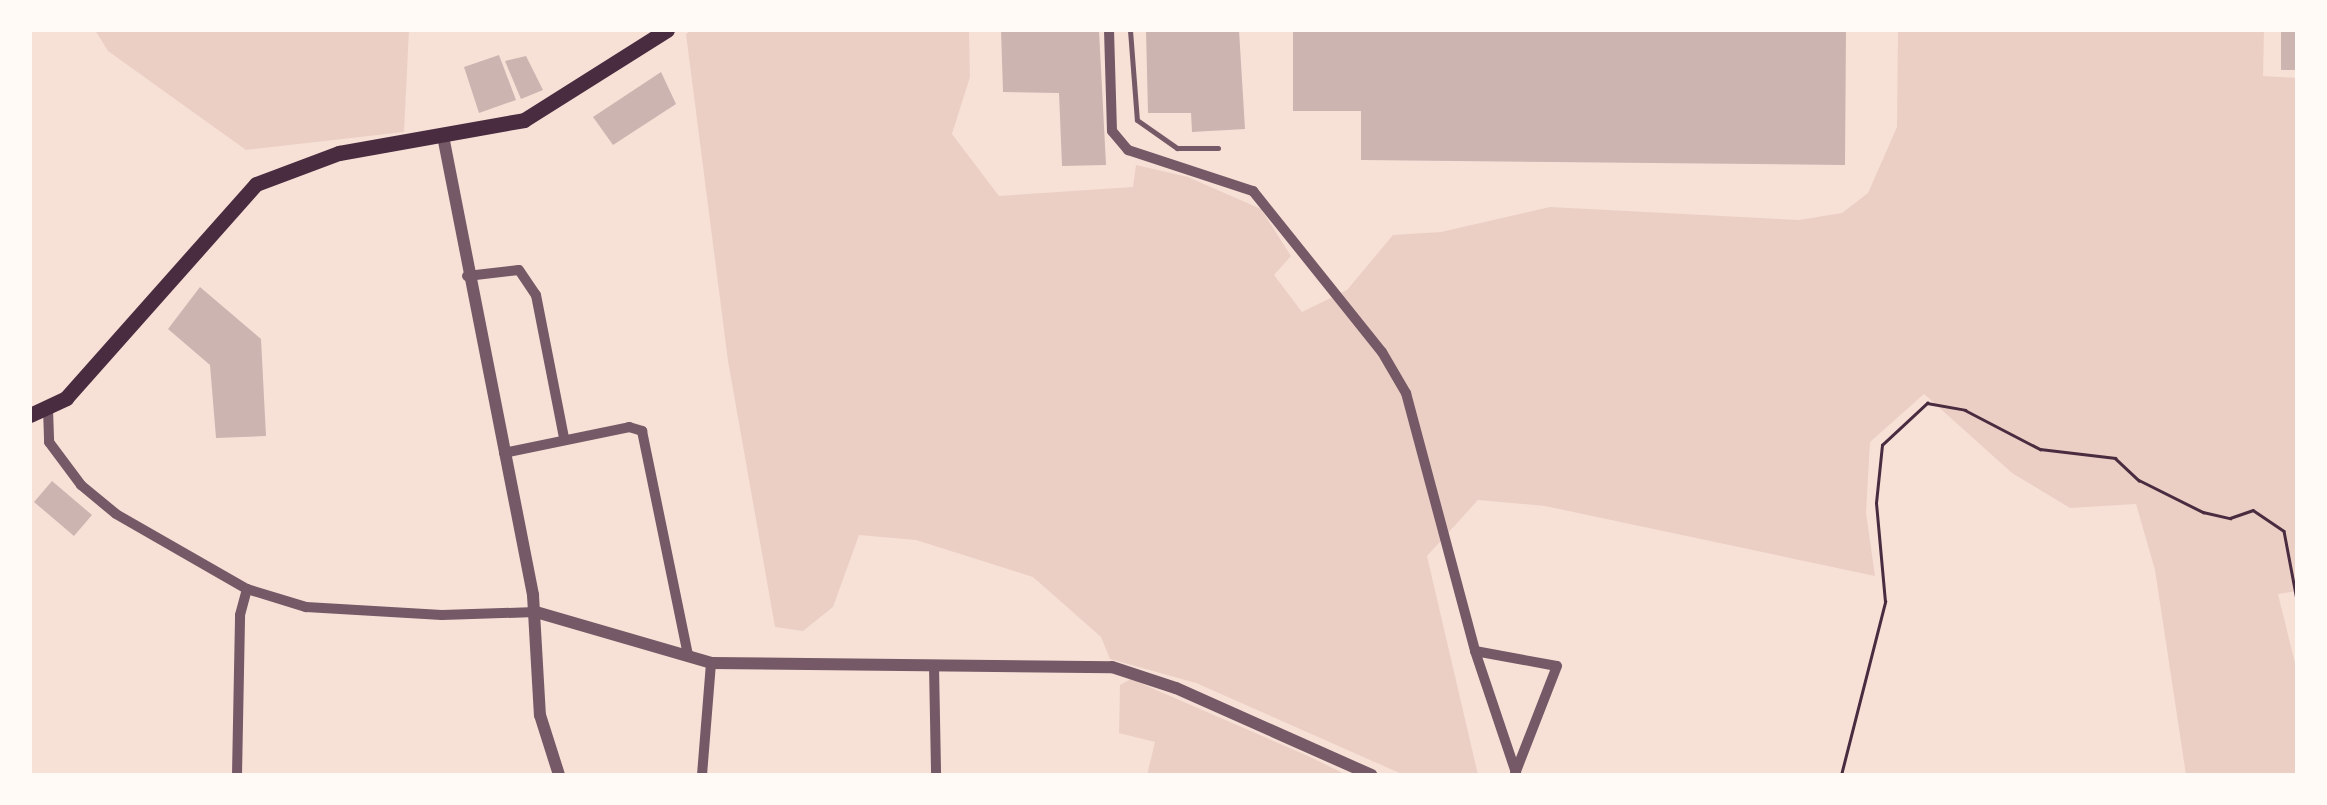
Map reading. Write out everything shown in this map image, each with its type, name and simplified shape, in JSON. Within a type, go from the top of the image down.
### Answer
[{"type":"main road","points":[[30,414],[48,409],[74,390],[256,184],[301,162],[524,120],[667,30]]},
{"type":"street","points":[[1109,30],[1112,131],[1128,150],[1253,191],[1382,352],[1420,431],[1474,651],[1515,774]]},
{"type":"street","points":[[442,136],[536,612],[540,715],[559,775]]},
{"type":"street","points":[[467,276],[519,270],[536,296],[564,438]]},
{"type":"street","points":[[48,409],[49,442],[81,486],[116,514],[247,589],[306,607],[442,615],[536,612],[710,663],[1112,666],[1176,688],[1371,775]]},
{"type":"street","points":[[504,453],[629,427],[642,432],[688,656]]},
{"type":"street","points":[[237,775],[240,615],[247,589]]},
{"type":"street","points":[[1474,651],[1557,666],[1515,774]]},
{"type":"street","points":[[702,775],[710,663]]},
{"type":"street","points":[[934,666],[936,775]]},
{"type":"lane","points":[[1130,30],[1137,120],[1177,148],[1218,148]]},
{"type":"path","points":[[1842,775],[1885,602],[1876,504],[1882,445],[1927,403],[1965,410],[2040,450],[2115,458],[2139,480],[2173,491],[2203,512],[2230,518],[2253,510],[2284,531],[2297,600]]},
{"type":"shaded area","points":[[95,30],[409,30],[404,132],[246,150],[108,51]]},
{"type":"shaded area","points":[[692,30],[969,30],[970,77],[952,134],[999,196],[1133,187],[1136,165],[1188,177],[1261,209],[1291,256],[1274,275],[1302,312],[1347,290],[1393,235],[1441,232],[1550,207],[1799,220],[1842,213],[1868,193],[1897,127],[1898,30],[2264,30],[2263,76],[2297,78],[2297,591],[2278,594],[2297,671],[2297,775],[2186,775],[2155,570],[2136,504],[2070,508],[2012,473],[1924,394],[1870,442],[1866,513],[1875,576],[1545,506],[1478,500],[1427,556],[1478,775],[1404,775],[1196,683],[1110,659],[1101,637],[1033,577],[916,540],[859,535],[833,607],[803,631],[775,627],[728,361],[686,34]]},
{"type":"shaded area","points":[[1131,679],[1347,775],[1147,775],[1155,742],[1119,733],[1120,685]]},
{"type":"building","points":[[1001,30],[1099,30],[1106,165],[1062,166],[1059,93],[1003,92]]},
{"type":"building","points":[[1146,30],[1239,30],[1245,129],[1192,132],[1191,113],[1148,113]]},
{"type":"building","points":[[1293,30],[1846,30],[1845,165],[1361,160],[1361,111],[1293,111]]},
{"type":"building","points":[[2281,30],[2297,30],[2297,70],[2281,70]]},
{"type":"building","points":[[499,55],[516,100],[479,113],[464,67]]},
{"type":"building","points":[[526,56],[543,90],[521,99],[505,61]]},
{"type":"building","points":[[661,72],[676,104],[613,145],[593,117]]},
{"type":"building","points":[[200,287],[261,339],[266,436],[216,438],[210,365],[168,329]]},
{"type":"building","points":[[52,481],[92,515],[74,536],[34,502]]}]
